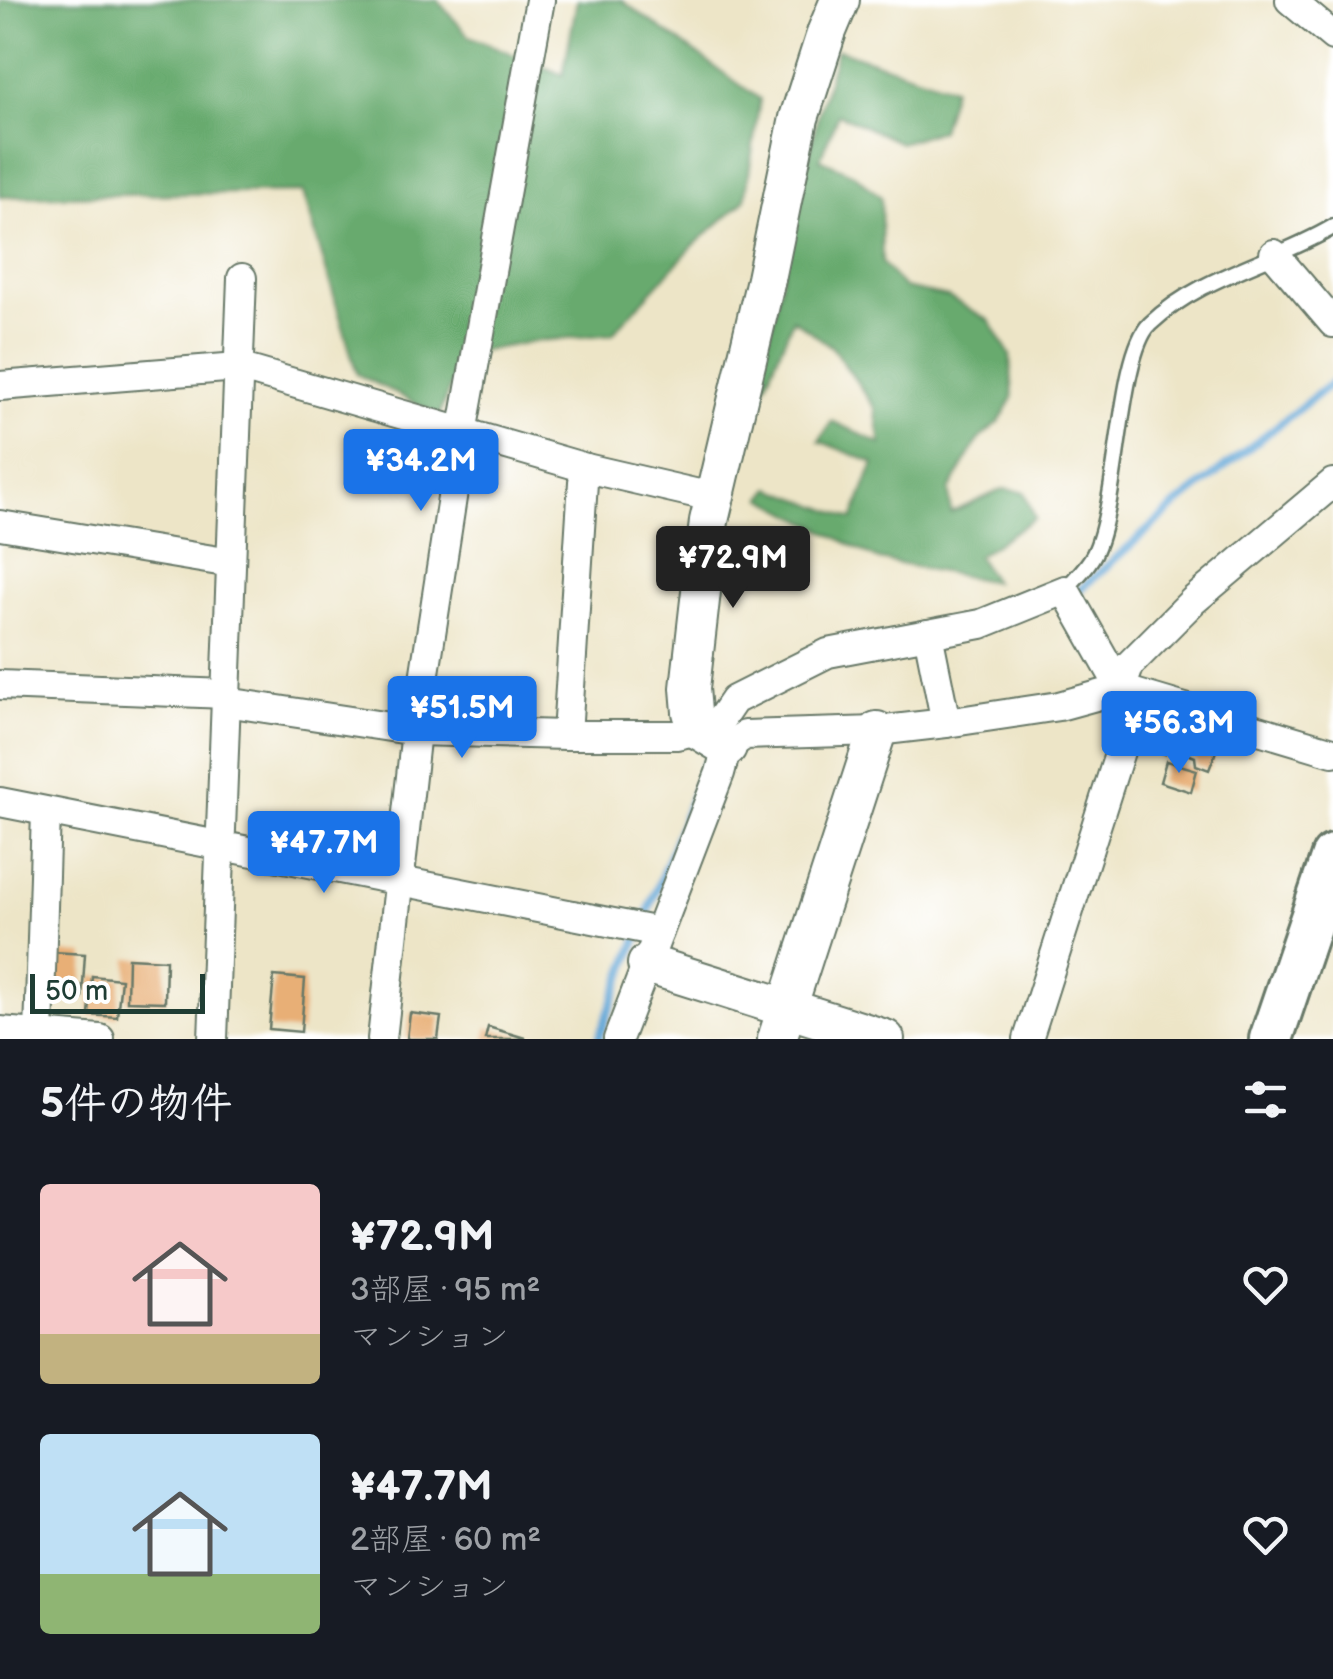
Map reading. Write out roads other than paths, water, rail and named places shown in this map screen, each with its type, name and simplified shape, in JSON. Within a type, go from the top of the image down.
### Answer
[{"type":"main road","points":[[1271,1039],[1333,856]]},
{"type":"street","points":[[382,1039],[416,730],[462,433],[540,0]]},
{"type":"street","points":[[618,1039],[720,773],[711,738],[692,712],[690,688],[709,521],[799,118],[840,0]]},
{"type":"street","points":[[1290,0],[1333,36]]},
{"type":"street","points":[[1274,254],[1333,323]]},
{"type":"street","points":[[213,1039],[242,278]]},
{"type":"street","points":[[0,386],[238,367],[586,468],[716,498]]},
{"type":"street","points":[[567,735],[586,468]]},
{"type":"street","points":[[1028,1039],[1130,692],[1130,664],[1193,601],[1333,483]]},
{"type":"street","points":[[0,525],[231,563]]},
{"type":"street","points":[[711,738],[734,700],[828,654],[981,624],[1066,590],[1130,692]]},
{"type":"street","points":[[928,634],[946,723]]},
{"type":"street","points":[[0,685],[226,698],[416,730],[676,735],[736,740],[755,732],[878,731],[946,723],[1130,692],[1333,752]]},
{"type":"street","points":[[782,1024],[878,731]]},
{"type":"street","points":[[0,802],[657,936],[782,1024],[885,1039]]},
{"type":"street","points":[[39,1034],[46,812]]},
{"type":"street","points":[[0,1031],[100,1039]]},
{"type":"lane","points":[[1066,590],[1094,554],[1142,333],[1180,300],[1222,277],[1299,247],[1333,227]]},
{"type":"waterway","points":[[1074,595],[1175,506],[1333,382]]},
{"type":"waterway","points":[[644,923],[704,764]]},
{"type":"waterway","points":[[598,1039],[638,936]]}]
